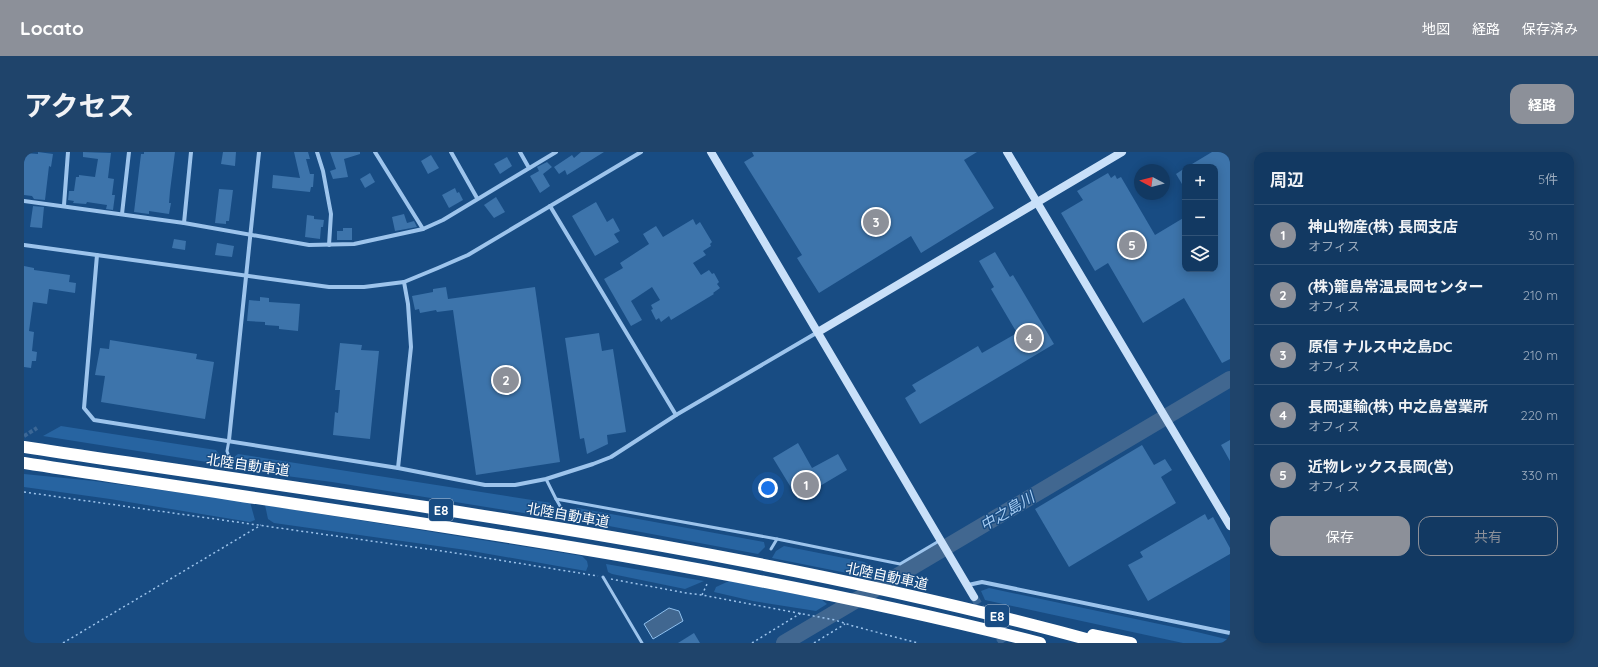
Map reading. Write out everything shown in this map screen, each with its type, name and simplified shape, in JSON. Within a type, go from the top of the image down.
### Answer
[{"type":"highway","name":"北陸自動車道","points":[[24,447],[323,491],[559,529],[725,558],[892,592],[996,616],[1101,643]]},
{"type":"highway","name":"E8","points":[[24,463],[323,507],[572,546],[838,596],[1040,643]]},
{"type":"highway","points":[[875,604],[914,616],[1018,643]]},
{"type":"highway","points":[[996,616],[1131,643]]},
{"type":"street","points":[[64,206],[68,152]]},
{"type":"street","points":[[122,214],[129,152]]},
{"type":"street","points":[[184,223],[191,152]]},
{"type":"street","points":[[229,440],[259,152]]},
{"type":"street","points":[[317,152],[323,171],[331,214],[329,244]]},
{"type":"street","points":[[375,152],[423,229]]},
{"type":"street","points":[[450,152],[477,198]]},
{"type":"street","points":[[520,152],[529,168]]},
{"type":"street","points":[[24,201],[184,223],[310,245],[354,244],[423,229],[443,220],[477,198],[556,152]]},
{"type":"street","points":[[24,245],[329,288],[364,287],[404,282],[468,255],[641,152]]},
{"type":"street","points":[[711,152],[974,597]]},
{"type":"street","points":[[1008,152],[1230,525]]},
{"type":"street","points":[[97,255],[84,408],[94,420],[229,440],[398,468],[485,485],[515,485],[546,479],[611,457],[676,415],[1122,152]]},
{"type":"street","points":[[550,206],[676,415]]},
{"type":"street","points":[[398,468],[411,347],[408,304],[404,282]]},
{"type":"street","points":[[968,585],[982,582],[1230,633]]},
{"type":"lane","points":[[229,440],[227,451],[230,460]]},
{"type":"lane","points":[[546,479],[564,513]]},
{"type":"lane","points":[[556,499],[777,539],[900,564],[940,540]]},
{"type":"lane","points":[[770,549],[777,539]]},
{"type":"lane","points":[[603,577],[642,643]]},
{"type":"path","points":[[24,492],[449,552],[603,577],[686,594],[702,595],[836,620],[918,643]]},
{"type":"path","points":[[63,643],[261,525]]},
{"type":"path","points":[[702,595],[707,584]]},
{"type":"path","points":[[752,643],[801,613]]},
{"type":"path","points":[[814,643],[846,624]]},
{"type":"shaded area","points":[[61,426],[216,450],[226,465],[43,436]]},
{"type":"shaded area","points":[[238,454],[551,503],[554,518],[332,482],[240,470],[233,458]]},
{"type":"shaded area","points":[[24,474],[94,481],[250,502],[255,520],[250,522],[110,499],[24,487]]},
{"type":"shaded area","points":[[265,505],[582,556],[587,561],[588,566],[586,571],[466,550],[274,523],[268,519]]},
{"type":"shaded area","points":[[578,508],[764,542],[765,547],[758,554],[577,520],[570,512],[572,509]]},
{"type":"shaded area","points":[[784,546],[864,562],[873,567],[874,572],[872,578],[772,558],[776,551]]},
{"type":"shaded area","points":[[606,564],[704,581],[685,589],[612,574],[608,572]]},
{"type":"shaded area","points":[[729,581],[821,599],[827,604],[816,611],[753,601],[714,592],[716,587]]},
{"type":"shaded area","points":[[989,588],[1197,632],[1230,640],[1230,643],[1183,643],[985,600],[981,591]]},
{"type":"shaded area","points":[[669,608],[679,611],[683,621],[653,639],[644,624]]},
{"type":"building","points":[[38,152],[53,154],[51,167],[49,166],[45,200],[34,199],[32,196],[24,195],[24,153],[38,154]]},
{"type":"building","points":[[83,152],[111,153],[108,178],[114,179],[112,195],[115,195],[113,210],[106,209],[107,205],[87,202],[86,204],[73,203],[74,201],[68,200],[69,191],[74,191],[76,177],[79,177],[79,175],[95,177],[98,159],[83,157]]},
{"type":"building","points":[[144,152],[175,152],[170,191],[169,203],[171,203],[169,214],[149,211],[149,214],[134,212],[141,154],[144,154]]},
{"type":"building","points":[[223,152],[236,152],[235,166],[221,164]]},
{"type":"building","points":[[294,152],[308,152],[310,159],[306,159],[310,174],[314,174],[313,187],[311,187],[310,192],[272,188],[273,175],[300,178]]},
{"type":"building","points":[[330,152],[360,152],[360,154],[344,159],[348,177],[333,179],[330,171],[336,169]]},
{"type":"building","points":[[581,152],[604,152],[567,175],[565,170],[559,174],[554,167],[572,155],[574,158]]},
{"type":"building","points":[[752,152],[977,152],[964,160],[994,208],[921,253],[911,236],[819,293],[797,258],[802,255],[744,162],[754,156]]},
{"type":"building","points":[[1212,152],[1230,152],[1230,359],[1222,363],[1184,298],[1143,323],[1108,263],[1095,271],[1061,213],[1083,200],[1077,191],[1108,173],[1111,178],[1115,175],[1117,179],[1121,177],[1155,235],[1182,219],[1182,272],[1218,272],[1218,164],[1192,164]]},
{"type":"building","points":[[431,155],[439,168],[428,174],[421,161]]},
{"type":"building","points":[[507,157],[512,166],[500,174],[494,164]]},
{"type":"building","points":[[547,162],[552,167],[543,174],[550,186],[540,193],[530,176],[539,171],[537,167]]},
{"type":"building","points":[[1182,170],[1182,184],[1176,174]]},
{"type":"building","points":[[370,173],[375,182],[365,188],[360,179]]},
{"type":"building","points":[[455,188],[463,200],[449,208],[442,195]]},
{"type":"building","points":[[219,189],[233,190],[229,221],[226,221],[226,224],[215,223]]},
{"type":"building","points":[[496,197],[505,212],[494,218],[484,205]]},
{"type":"building","points":[[596,202],[607,222],[613,218],[620,231],[614,234],[619,242],[595,256],[572,216]]},
{"type":"building","points":[[33,206],[44,207],[42,228],[30,227]]},
{"type":"building","points":[[404,214],[407,223],[414,221],[417,227],[395,231],[392,217]]},
{"type":"building","points":[[307,215],[314,216],[314,219],[324,220],[323,227],[321,227],[320,239],[305,237]]},
{"type":"building","points":[[693,219],[696,225],[700,222],[712,242],[710,244],[711,246],[703,251],[706,255],[693,263],[701,275],[709,270],[712,274],[714,273],[719,282],[717,284],[720,288],[713,293],[714,294],[671,320],[669,316],[661,322],[659,318],[656,320],[651,310],[653,309],[651,305],[660,300],[652,287],[631,301],[642,320],[631,326],[604,279],[623,268],[620,263],[649,244],[643,234],[656,226],[663,237]]},
{"type":"building","points":[[343,228],[352,228],[352,240],[337,240],[337,231],[343,231]]},
{"type":"building","points":[[174,239],[186,241],[185,250],[172,248]]},
{"type":"building","points":[[217,243],[234,246],[232,257],[215,255]]},
{"type":"building","points":[[995,252],[1010,277],[1013,275],[1054,344],[920,424],[905,398],[916,391],[912,385],[978,346],[982,353],[1017,333],[991,289],[994,287],[979,261]]},
{"type":"building","points":[[24,266],[34,268],[34,270],[70,275],[69,282],[76,283],[75,293],[49,289],[47,304],[33,302],[29,331],[34,332],[32,351],[37,352],[36,361],[32,361],[31,368],[24,367]]},
{"type":"building","points":[[446,287],[448,299],[535,287],[560,462],[476,475],[453,310],[437,312],[436,310],[420,313],[419,309],[415,310],[412,296],[433,292],[433,289]]},
{"type":"building","points":[[260,297],[269,298],[269,302],[300,304],[298,331],[279,329],[279,326],[265,325],[265,322],[247,321],[249,300],[260,301]]},
{"type":"building","points":[[599,333],[602,351],[613,349],[626,432],[607,435],[608,444],[587,454],[584,438],[580,439],[565,338]]},
{"type":"building","points":[[110,340],[197,354],[196,359],[214,362],[205,419],[101,402],[105,376],[95,375],[100,348],[109,349]]},
{"type":"building","points":[[340,343],[362,345],[361,350],[379,351],[370,439],[333,435],[335,412],[338,413],[340,390],[335,390]]},
{"type":"building","points":[[1230,440],[1230,461],[1221,445]]},
{"type":"building","points":[[798,443],[812,468],[838,454],[847,470],[798,499],[773,458]]},
{"type":"building","points":[[1142,445],[1154,465],[1165,459],[1172,470],[1161,477],[1176,503],[1069,567],[1035,509]]},
{"type":"building","points":[[1205,514],[1208,520],[1213,517],[1230,548],[1230,554],[1148,601],[1128,565],[1143,557],[1140,552]]},
{"type":"building","points":[[694,633],[700,643],[678,643]]},
{"type":"waterway","name":"中之島川","points":[[784,643],[1230,379]]},
{"type":"tunnel","points":[[24,436],[37,428]]},
{"type":"tunnel","points":[[974,597],[1003,643]]},
{"type":"place","name":"原信 ナルス中之島DC","points":[[876,222]]},
{"type":"place","name":"近物レックス長岡(営)","points":[[1132,245]]},
{"type":"place","name":"長岡運輸(株) 中之島営業所","points":[[1029,338]]},
{"type":"place","name":"(株)籠島常温長岡センター","points":[[506,380]]},
{"type":"place","name":"神山物産(株) 長岡支店","points":[[806,485]]}]
